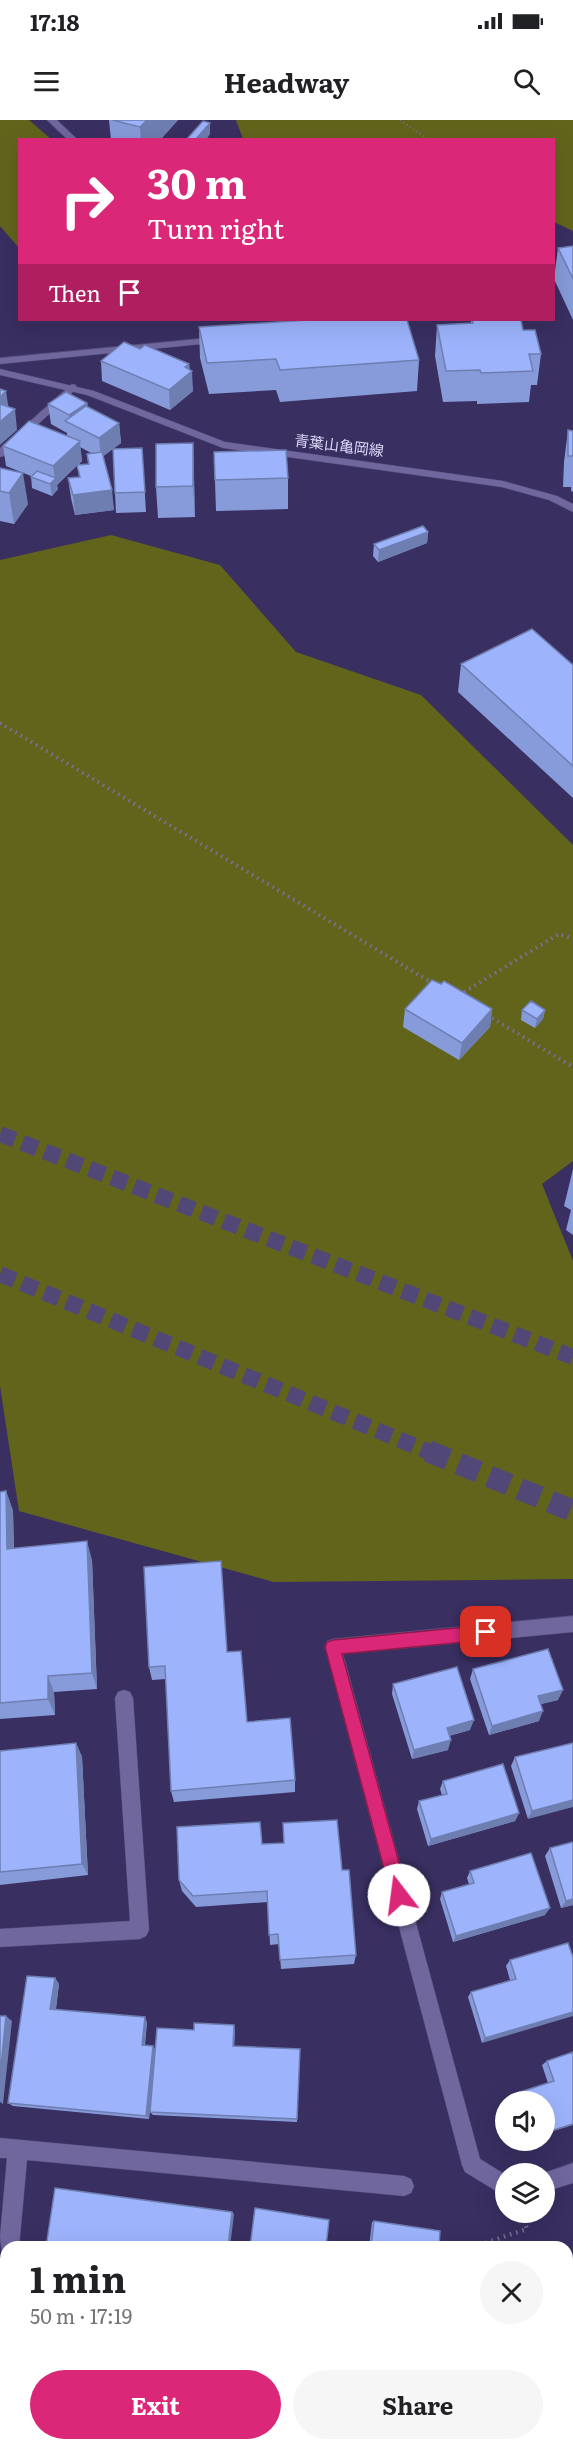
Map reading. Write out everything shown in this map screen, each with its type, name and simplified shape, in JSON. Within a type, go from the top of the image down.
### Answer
[{"type":"street","points":[[52,120],[72,138]]},
{"type":"street","points":[[0,361],[227,339]]},
{"type":"street","name":"青葉山亀岡線","points":[[0,372],[72,387],[223,445],[252,451],[442,474],[503,484],[553,498],[573,508]]},
{"type":"street","points":[[0,454],[72,387]]},
{"type":"street","points":[[495,2180],[472,2165],[333,1647],[573,1624]]},
{"type":"street","points":[[0,1938],[140,1930],[124,1698]]},
{"type":"street","points":[[9,2241],[9,2148],[404,2186]]},
{"type":"street","points":[[555,2179],[573,2173]]},
{"type":"path","points":[[400,120],[426,138]]},
{"type":"path","points":[[0,723],[436,985]]},
{"type":"path","points":[[466,1003],[456,997],[559,934],[573,939]]},
{"type":"path","points":[[486,1015],[573,1067]]},
{"type":"path","points":[[491,2241],[527,2229],[525,2223]]},
{"type":"shaded area","points":[[0,120],[29,120],[50,138],[18,138],[18,247],[0,226]]},
{"type":"shaded area","points":[[236,120],[573,120],[573,231],[555,222],[555,138],[243,138]]},
{"type":"shaded area","points":[[111,535],[220,565],[296,652],[421,695],[573,845],[573,1161],[542,1184],[573,1261],[573,1579],[274,1582],[19,1511],[0,1386],[0,560]]},
{"type":"building","points":[[112,120],[147,120],[140,127]]},
{"type":"building","points":[[203,121],[210,123],[197,138],[188,138]]},
{"type":"building","points":[[573,246],[573,279],[558,248]]},
{"type":"building","points":[[293,321],[407,321],[419,360],[280,370],[276,359],[207,363],[199,327]]},
{"type":"building","points":[[472,321],[521,321],[523,330],[535,330],[541,354],[529,354],[533,371],[481,373],[480,370],[446,371],[437,325],[473,323]]},
{"type":"building","points":[[124,342],[140,349],[145,345],[189,364],[185,367],[192,371],[169,390],[101,361]]},
{"type":"building","points":[[0,389],[6,391],[0,397]]},
{"type":"building","points":[[66,392],[87,403],[69,415],[48,404]]},
{"type":"building","points":[[0,404],[15,409],[0,422]]},
{"type":"building","points":[[86,406],[119,423],[99,438],[65,421]]},
{"type":"building","points":[[29,421],[80,441],[53,466],[3,446]]},
{"type":"building","points":[[568,430],[573,431],[573,456],[568,456]]},
{"type":"building","points":[[193,443],[193,486],[156,487],[156,444]]},
{"type":"building","points":[[142,448],[145,492],[115,493],[113,449]]},
{"type":"building","points":[[286,450],[288,478],[215,480],[214,452]]},
{"type":"building","points":[[102,452],[112,490],[73,495],[68,478],[80,477],[77,465],[89,464],[87,454]]},
{"type":"building","points":[[0,468],[23,473],[9,493],[0,491]]},
{"type":"building","points":[[37,471],[56,478],[50,484],[31,477]]},
{"type":"building","points":[[423,526],[428,532],[379,550],[374,544]]},
{"type":"building","points":[[532,629],[573,665],[573,766],[461,664]]},
{"type":"building","points":[[432,980],[441,984],[444,981],[492,1009],[462,1043],[405,1009]]},
{"type":"building","points":[[531,1001],[545,1010],[537,1019],[522,1010]]},
{"type":"building","points":[[6,1491],[7,1549],[87,1541],[92,1673],[48,1676],[48,1699],[0,1703],[0,1492]]},
{"type":"building","points":[[221,1561],[227,1652],[241,1651],[247,1722],[290,1718],[295,1780],[171,1791],[165,1666],[149,1667],[144,1567]]},
{"type":"building","points":[[548,1649],[563,1690],[538,1696],[543,1711],[492,1726],[473,1669]]},
{"type":"building","points":[[457,1667],[474,1720],[447,1728],[451,1740],[414,1750],[393,1684]]},
{"type":"building","points":[[76,1743],[82,1864],[0,1872],[0,1751]]},
{"type":"building","points":[[573,1743],[573,1800],[532,1811],[515,1757]]},
{"type":"building","points":[[503,1764],[519,1813],[431,1839],[419,1801],[447,1794],[443,1781]]},
{"type":"building","points":[[337,1820],[342,1870],[349,1870],[356,1955],[280,1960],[278,1934],[269,1935],[267,1891],[193,1896],[179,1880],[177,1827],[260,1822],[262,1844],[284,1843],[283,1823]]},
{"type":"building","points":[[573,1842],[573,1899],[566,1901],[550,1848]]},
{"type":"building","points":[[531,1853],[550,1908],[456,1936],[442,1892],[474,1883],[470,1871]]},
{"type":"building","points":[[568,1943],[573,1957],[573,2012],[485,2038],[471,1992],[516,1979],[510,1960]]},
{"type":"building","points":[[27,1976],[55,1978],[50,2009],[145,2017],[142,2045],[153,2046],[146,2116],[8,2103]]},
{"type":"building","points":[[0,2016],[6,2016],[0,2077]]},
{"type":"building","points":[[194,2023],[234,2025],[233,2046],[300,2049],[297,2119],[150,2112],[157,2028],[194,2030]]},
{"type":"building","points":[[573,2052],[573,2124],[555,2130],[555,2091],[523,2091],[554,2081],[547,2061]]},
{"type":"building","points":[[55,2188],[232,2212],[229,2241],[47,2241]]},
{"type":"building","points":[[255,2208],[329,2220],[327,2241],[251,2241]]},
{"type":"building","points":[[374,2221],[440,2231],[439,2241],[372,2241]]},
{"type":"tunnel","points":[[0,1134],[573,1357]]},
{"type":"tunnel","points":[[0,1274],[432,1453]]},
{"type":"tunnel","points":[[428,1451],[573,1511]]},
{"type":"route","points":[[399,1895],[333,1647],[486,1632]]}]
